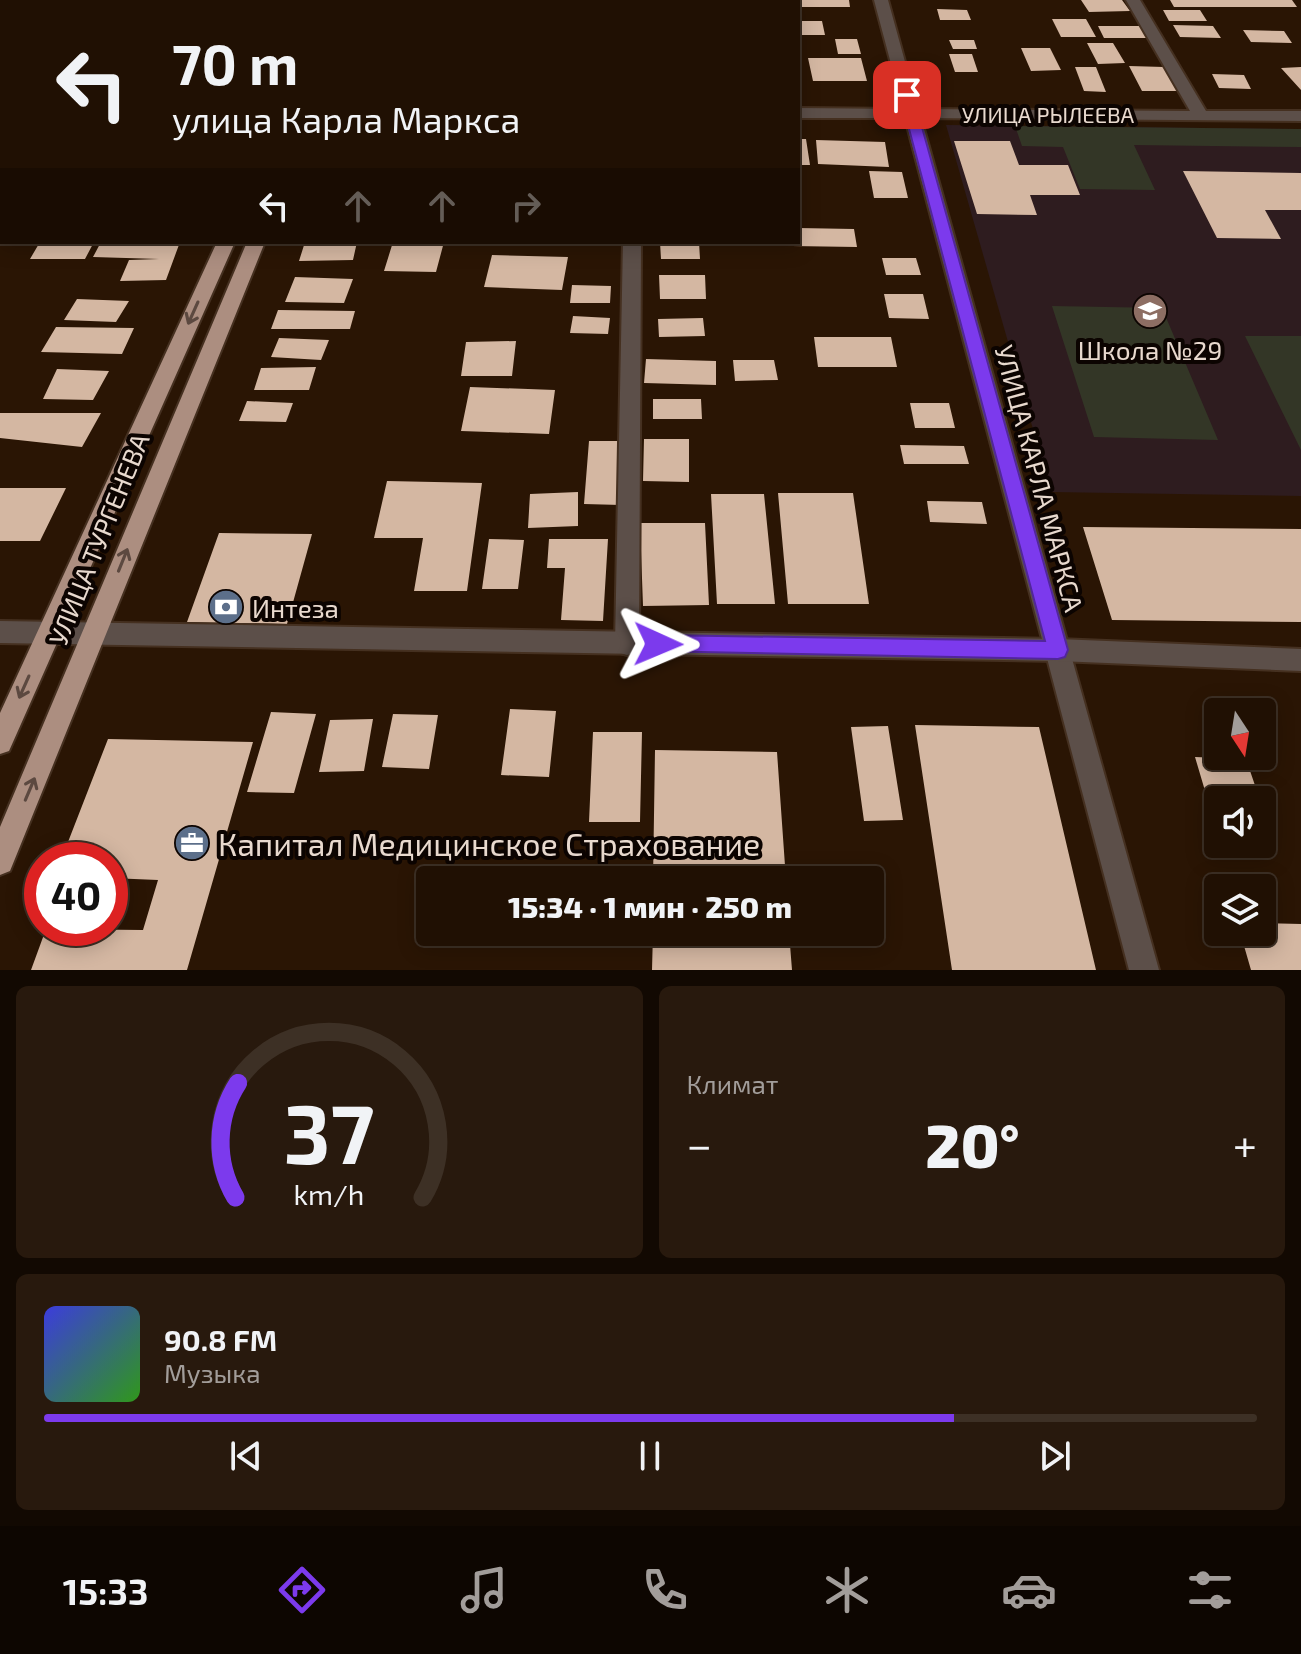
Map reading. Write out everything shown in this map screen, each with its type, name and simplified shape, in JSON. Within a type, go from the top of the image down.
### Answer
[{"type":"highway","name":"УЛИЦА ТУРГЕНЕВА","points":[[0,742],[225,244]]},
{"type":"highway","name":"УЛИЦА ТУРГЕНЕВА","points":[[0,861],[255,244]]},
{"type":"street","name":"УЛИЦА КАРЛА МАРКСА","points":[[881,0],[1144,970]]},
{"type":"street","points":[[1133,0],[1201,116]]},
{"type":"street","name":"УЛИЦА РЫЛЕЕВА","points":[[800,113],[1301,116]]},
{"type":"street","points":[[627,644],[632,244]]},
{"type":"street","points":[[0,632],[1058,650],[1301,660]]},
{"type":"shaded area","name":"Школа №29","points":[[946,125],[1301,129],[1301,496],[1051,492]]},
{"type":"green space","points":[[1015,126],[1301,129],[1301,147],[1134,145],[1155,190],[1080,189],[1063,147],[1022,146]]},
{"type":"green space","points":[[1052,306],[1162,308],[1218,440],[1094,437]]},
{"type":"green space","points":[[1245,336],[1301,336],[1301,450]]},
{"type":"building","points":[[800,0],[849,0],[850,7],[800,7]]},
{"type":"building","points":[[1081,0],[1122,0],[1130,11],[1089,12]]},
{"type":"building","points":[[1170,0],[1292,0],[1297,7],[1174,7]]},
{"type":"building","points":[[937,9],[967,10],[971,20],[940,20]]},
{"type":"building","points":[[1163,10],[1200,10],[1207,21],[1169,21]]},
{"type":"building","points":[[1052,19],[1086,19],[1096,37],[1061,37]]},
{"type":"building","points":[[800,21],[822,21],[825,35],[800,35]]},
{"type":"building","points":[[1173,25],[1213,26],[1221,38],[1180,37]]},
{"type":"building","points":[[1098,26],[1143,26],[1150,38],[1104,38]]},
{"type":"building","points":[[1243,30],[1284,31],[1292,43],[1251,42]]},
{"type":"building","points":[[835,39],[857,39],[861,54],[838,54]]},
{"type":"building","points":[[949,40],[974,40],[977,49],[953,49]]},
{"type":"building","points":[[1087,43],[1113,43],[1125,63],[1098,64]]},
{"type":"building","points":[[1021,48],[1050,48],[1061,70],[1031,71]]},
{"type":"building","points":[[949,54],[972,54],[978,72],[955,72]]},
{"type":"building","points":[[808,58],[861,58],[867,81],[813,81]]},
{"type":"building","points":[[1129,66],[1164,67],[1177,91],[1142,91]]},
{"type":"building","points":[[1075,67],[1096,67],[1106,92],[1084,91]]},
{"type":"building","points":[[1301,67],[1301,90],[1281,68]]},
{"type":"building","points":[[1212,74],[1244,75],[1251,89],[1219,88]]},
{"type":"building","points":[[800,139],[806,139],[810,165],[800,165]]},
{"type":"building","points":[[816,140],[885,142],[889,167],[818,164]]},
{"type":"building","points":[[954,141],[1010,141],[1019,165],[1068,165],[1080,195],[1030,195],[1037,215],[977,214]]},
{"type":"building","points":[[869,171],[902,172],[908,198],[874,198]]},
{"type":"building","points":[[1183,171],[1301,173],[1301,210],[1265,210],[1281,239],[1217,238]]},
{"type":"building","points":[[800,228],[854,229],[857,247],[792,246],[800,244]]},
{"type":"building","points":[[39,244],[93,244],[85,259],[30,259]]},
{"type":"building","points":[[100,244],[179,244],[166,280],[120,281],[129,260],[159,259],[93,257]]},
{"type":"building","points":[[304,244],[357,244],[353,260],[299,261]]},
{"type":"building","points":[[392,244],[443,244],[436,272],[384,271]]},
{"type":"building","points":[[660,244],[699,244],[700,259],[661,259]]},
{"type":"building","points":[[492,255],[568,257],[562,290],[484,287]]},
{"type":"building","points":[[882,258],[916,258],[921,275],[886,275]]},
{"type":"building","points":[[659,275],[705,275],[706,299],[660,299]]},
{"type":"building","points":[[295,277],[353,279],[344,303],[285,302]]},
{"type":"building","points":[[572,285],[611,286],[610,303],[570,303]]},
{"type":"building","points":[[884,294],[923,294],[929,319],[889,318]]},
{"type":"building","points":[[77,299],[129,301],[116,322],[64,320]]},
{"type":"building","points":[[278,310],[355,311],[350,329],[271,329]]},
{"type":"building","points":[[573,316],[610,318],[608,334],[570,333]]},
{"type":"building","points":[[703,318],[705,336],[659,337],[658,319]]},
{"type":"building","points":[[56,327],[134,328],[122,354],[41,352]]},
{"type":"building","points":[[814,337],[891,337],[897,367],[818,367]]},
{"type":"building","points":[[279,338],[329,340],[321,360],[271,357]]},
{"type":"building","points":[[516,341],[512,376],[461,376],[466,342]]},
{"type":"building","points":[[646,359],[716,361],[716,385],[644,383]]},
{"type":"building","points":[[733,360],[774,360],[778,380],[735,381]]},
{"type":"building","points":[[316,367],[309,390],[254,390],[261,368]]},
{"type":"building","points":[[57,369],[109,371],[93,400],[43,399]]},
{"type":"building","points":[[470,387],[555,390],[549,434],[461,431]]},
{"type":"building","points":[[653,399],[701,399],[702,419],[653,419]]},
{"type":"building","points":[[247,401],[293,403],[286,422],[239,421]]},
{"type":"building","points":[[910,403],[949,403],[955,428],[915,428]]},
{"type":"building","points":[[0,413],[101,413],[82,447],[0,438]]},
{"type":"building","points":[[644,439],[689,439],[689,482],[643,481]]},
{"type":"building","points":[[589,441],[624,441],[621,505],[584,504]]},
{"type":"building","points":[[900,445],[964,446],[969,464],[904,464]]},
{"type":"building","points":[[387,481],[482,483],[467,591],[414,591],[423,538],[374,538]]},
{"type":"building","points":[[0,488],[66,488],[40,541],[0,541]]},
{"type":"building","points":[[578,492],[578,526],[528,528],[530,494]]},
{"type":"building","points":[[778,493],[853,493],[869,604],[788,604]]},
{"type":"building","points":[[711,494],[764,494],[775,604],[717,604]]},
{"type":"building","points":[[927,501],[982,502],[987,524],[930,522]]},
{"type":"building","points":[[640,523],[705,523],[709,605],[643,606]]},
{"type":"building","points":[[1083,527],[1301,529],[1301,622],[1112,620]]},
{"type":"building","points":[[219,533],[312,534],[287,624],[187,622]]},
{"type":"building","points":[[489,539],[524,540],[518,589],[482,589]]},
{"type":"building","points":[[549,539],[608,539],[603,621],[561,620],[565,568],[547,568]]},
{"type":"building","points":[[510,709],[556,711],[549,777],[501,775]]},
{"type":"building","points":[[271,712],[316,714],[294,793],[247,792]]},
{"type":"building","points":[[393,714],[438,715],[429,769],[382,767]]},
{"type":"building","points":[[373,719],[364,771],[319,772],[330,720]]},
{"type":"building","points":[[915,725],[1039,727],[1096,970],[952,970]]},
{"type":"building","points":[[888,726],[903,820],[864,821],[851,727]]},
{"type":"building","points":[[593,732],[642,732],[640,822],[589,822]]},
{"type":"building","points":[[108,739],[253,742],[187,970],[31,970],[40,946],[128,946],[128,930],[143,930],[158,880],[128,879],[128,842],[68,842]]},
{"type":"building","points":[[655,750],[777,752],[785,866],[653,866]]},
{"type":"building","points":[[1195,757],[1204,757],[1204,770],[1250,770],[1255,786],[1204,786]]},
{"type":"building","points":[[1276,923],[1301,924],[1301,970],[1251,970],[1244,946],[1276,946]]},
{"type":"building","points":[[653,946],[790,946],[792,970],[652,970]]},
{"type":"place","name":"Школа №29","points":[[1150,311]]},
{"type":"place","name":"Интеза","points":[[226,607]]},
{"type":"place","name":"Капитал Медицинское Страхование","points":[[192,843]]},
{"type":"route","points":[[658,644],[1058,650],[907,95]]}]
